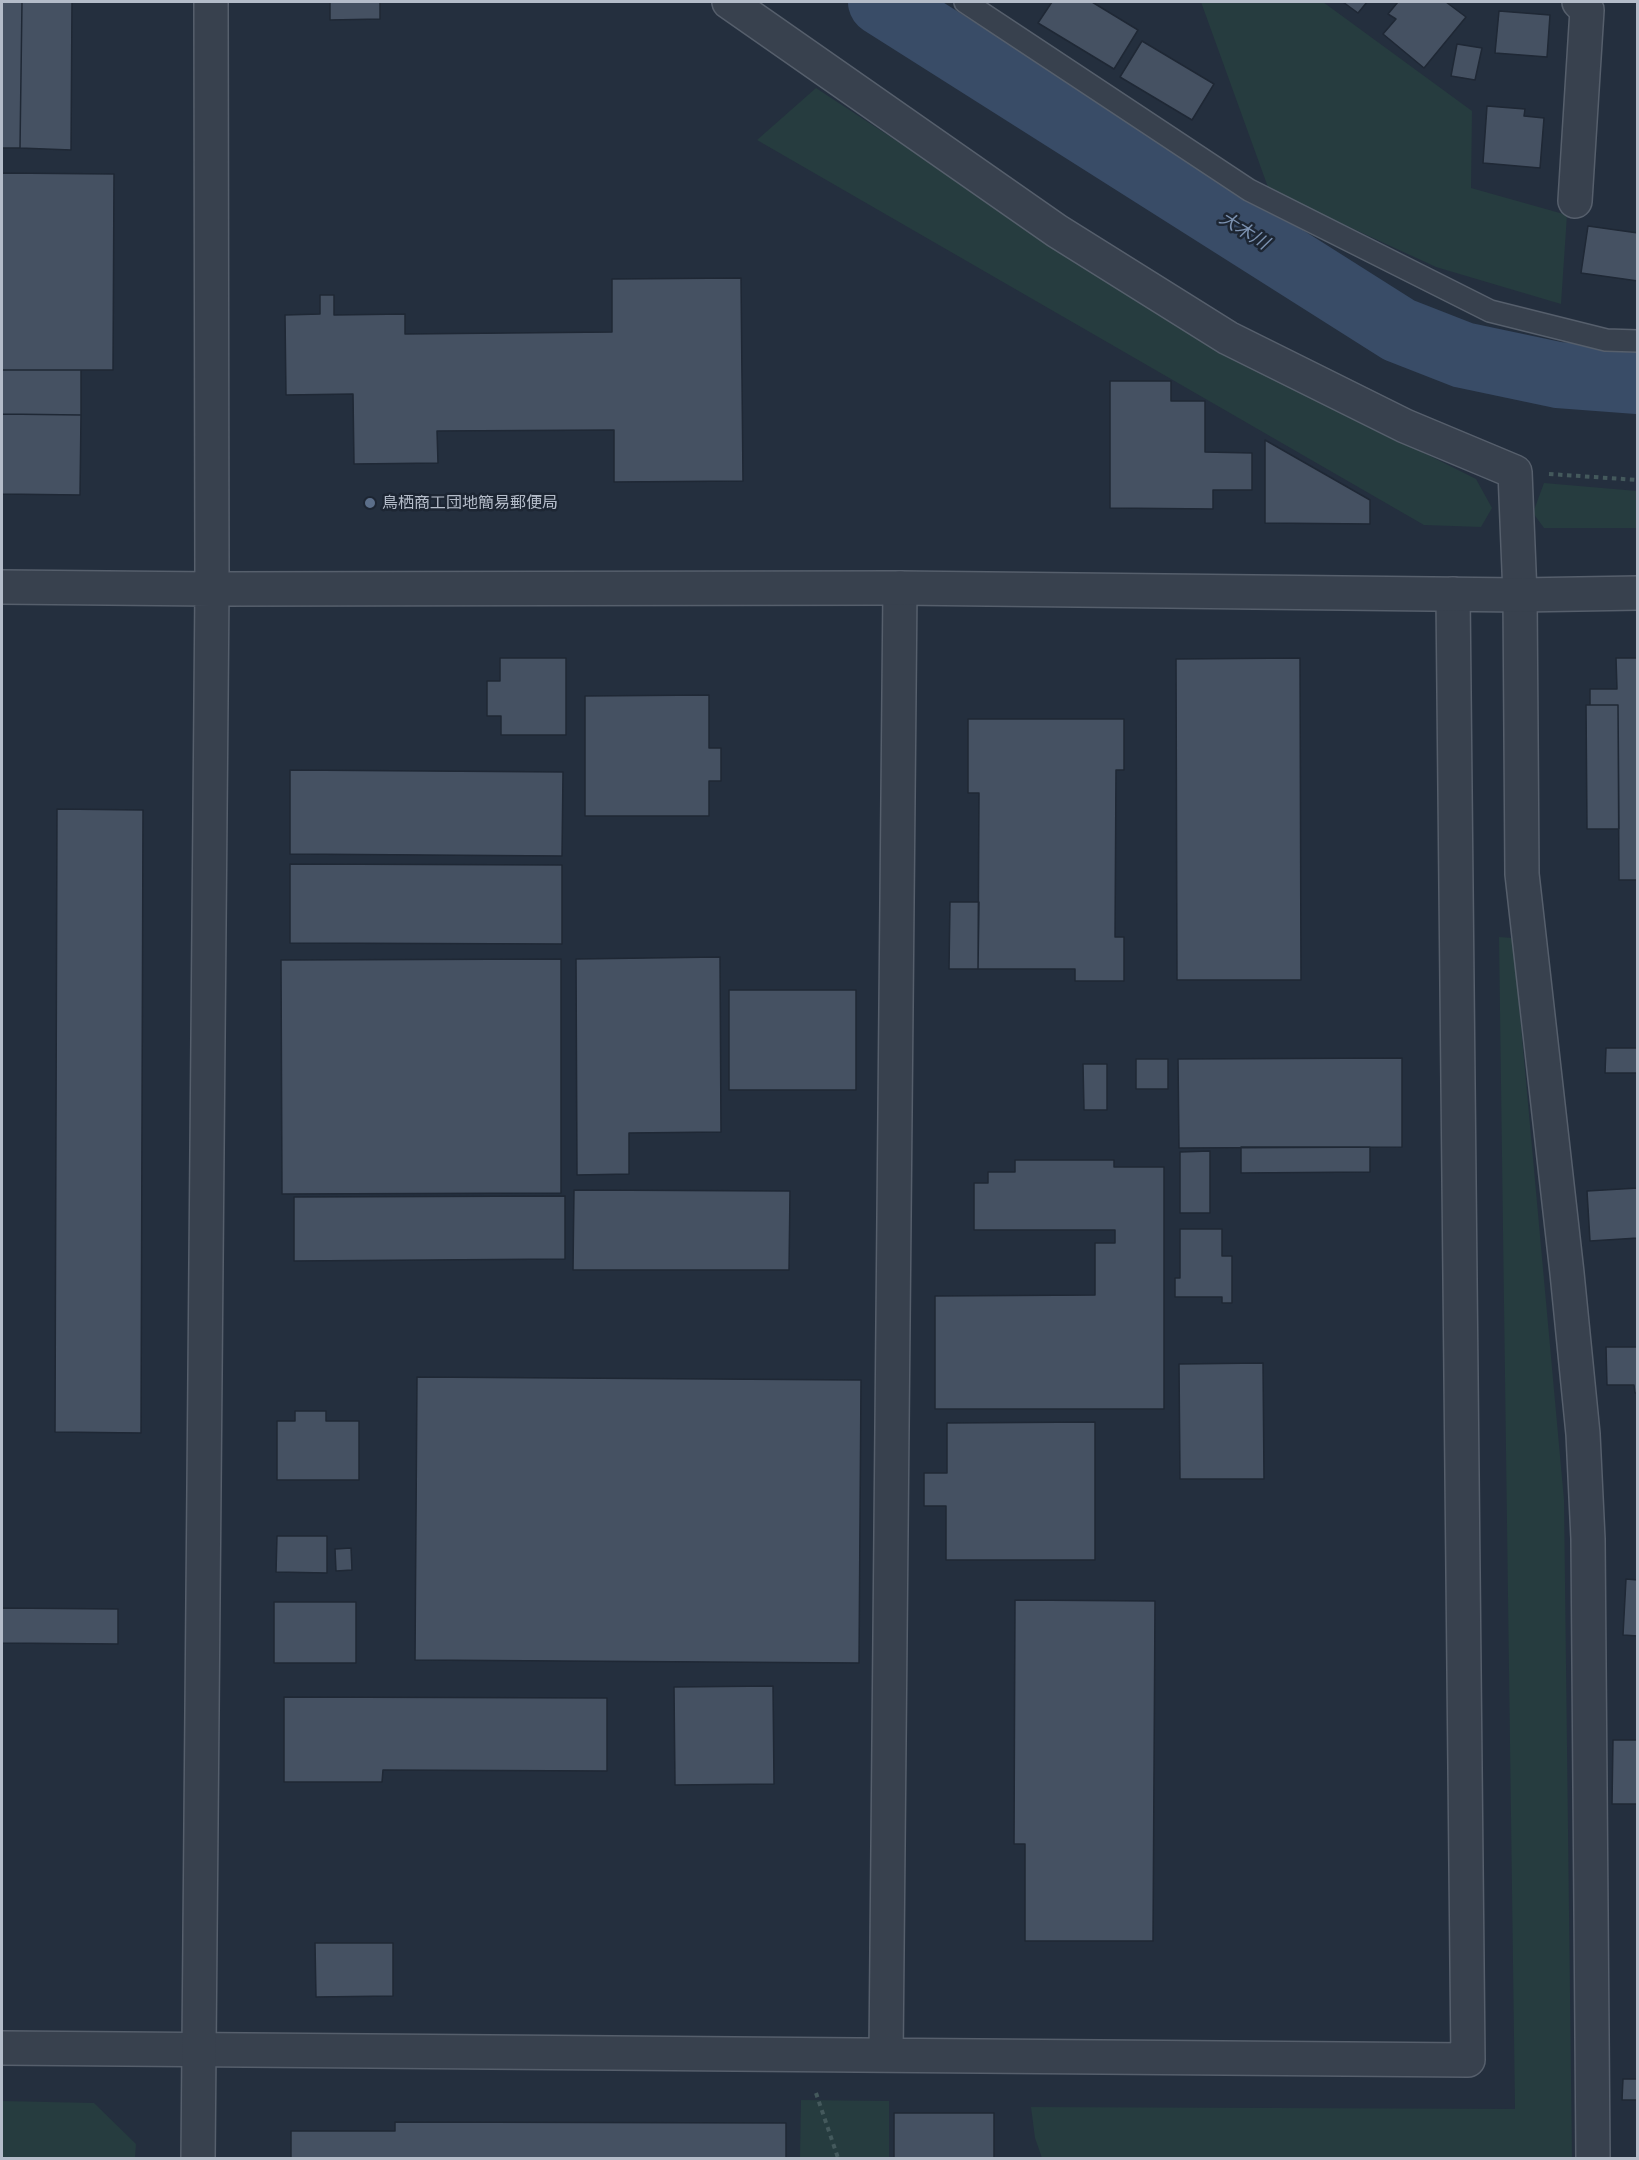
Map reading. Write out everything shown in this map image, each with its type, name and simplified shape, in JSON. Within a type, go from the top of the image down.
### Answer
[{"type":"street","points":[[198,2158],[212,589],[211,2]]},
{"type":"street","points":[[729,2],[1057,231],[1228,338],[1405,426],[1515,472],[1520,595],[1522,874],[1583,1434],[1588,1539],[1593,2158]]},
{"type":"street","points":[[1575,201],[1587,10],[1579,2]]},
{"type":"street","points":[[2,587],[900,588],[1520,595],[1638,592]]},
{"type":"street","points":[[886,2055],[900,588]]},
{"type":"street","points":[[2,2048],[1468,2060],[1453,594]]},
{"type":"lane","points":[[965,2],[1249,190],[1490,311],[1606,340],[1638,342]]},
{"type":"path","points":[[1515,472],[1638,480]]},
{"type":"path","points":[[816,2093],[838,2158]]},
{"type":"green space","points":[[1201,2],[1323,2],[1472,111],[1471,188],[1567,215],[1561,304],[1436,267],[1269,190]]},
{"type":"green space","points":[[816,88],[1208,345],[1476,479],[1492,508],[1481,527],[1424,525],[757,140]]},
{"type":"green space","points":[[1544,483],[1637,491],[1637,528],[1544,528],[1533,513]]},
{"type":"green space","points":[[1499,937],[1513,938],[1564,1500],[1572,2158],[1042,2158],[1035,2138],[1031,2107],[1515,2109]]},
{"type":"green space","points":[[801,2100],[889,2101],[889,2158],[800,2158]]},
{"type":"green space","points":[[2,2101],[94,2103],[136,2144],[135,2158],[2,2158]]},
{"type":"building","points":[[2,2],[22,2],[20,148],[2,148]]},
{"type":"building","points":[[22,2],[72,2],[71,150],[20,148]]},
{"type":"building","points":[[330,2],[380,2],[380,19],[330,20]]},
{"type":"building","points":[[1052,2],[1092,2],[1138,30],[1114,69],[1038,23]]},
{"type":"building","points":[[1343,2],[1367,2],[1358,13]]},
{"type":"building","points":[[1398,2],[1446,2],[1466,17],[1424,68],[1383,34],[1396,19],[1388,14]]},
{"type":"building","points":[[1499,11],[1550,15],[1547,57],[1495,53]]},
{"type":"building","points":[[1142,41],[1214,84],[1192,120],[1120,77]]},
{"type":"building","points":[[1457,44],[1482,48],[1475,80],[1451,76]]},
{"type":"building","points":[[1487,106],[1525,109],[1524,116],[1544,118],[1540,168],[1483,163]]},
{"type":"building","points":[[2,173],[114,174],[113,370],[2,370]]},
{"type":"building","points":[[1588,226],[1638,233],[1638,281],[1581,273]]},
{"type":"building","points":[[741,278],[743,481],[614,482],[614,430],[437,431],[438,463],[354,464],[353,394],[286,395],[285,315],[320,314],[320,295],[334,295],[334,315],[405,314],[405,334],[612,332],[612,279]]},
{"type":"building","points":[[2,370],[81,370],[81,415],[2,414]]},
{"type":"building","points":[[1110,381],[1171,381],[1171,401],[1205,401],[1205,452],[1252,453],[1252,490],[1213,490],[1213,509],[1110,508]]},
{"type":"building","points":[[2,414],[81,415],[80,495],[2,494]]},
{"type":"building","points":[[1265,440],[1370,500],[1370,524],[1265,523]]},
{"type":"building","points":[[500,658],[566,658],[566,735],[501,735],[501,716],[487,716],[487,681],[500,681]]},
{"type":"building","points":[[1300,658],[1301,980],[1177,980],[1176,659]]},
{"type":"building","points":[[1616,658],[1638,658],[1638,880],[1619,880],[1618,705],[1590,705],[1590,689],[1617,689]]},
{"type":"building","points":[[709,695],[709,748],[721,748],[721,781],[709,781],[709,816],[585,816],[585,696]]},
{"type":"building","points":[[1586,705],[1618,705],[1619,829],[1587,829]]},
{"type":"building","points":[[968,719],[1124,719],[1124,770],[1116,770],[1115,937],[1124,937],[1124,981],[1075,981],[1075,969],[978,969],[979,793],[968,793]]},
{"type":"building","points":[[290,770],[563,772],[562,856],[290,854]]},
{"type":"building","points":[[57,809],[143,810],[141,1433],[55,1432]]},
{"type":"building","points":[[290,864],[562,865],[562,944],[290,943]]},
{"type":"building","points":[[950,902],[979,902],[978,969],[949,969]]},
{"type":"building","points":[[720,957],[721,1132],[629,1133],[629,1174],[577,1175],[576,959]]},
{"type":"building","points":[[561,959],[561,1193],[282,1194],[281,960]]},
{"type":"building","points":[[729,990],[856,990],[856,1090],[729,1090]]},
{"type":"building","points":[[1606,1048],[1638,1048],[1638,1073],[1605,1073]]},
{"type":"building","points":[[1402,1058],[1402,1147],[1179,1148],[1178,1059]]},
{"type":"building","points":[[1136,1059],[1168,1059],[1168,1089],[1136,1089]]},
{"type":"building","points":[[1083,1064],[1107,1064],[1107,1110],[1084,1110]]},
{"type":"building","points":[[1241,1147],[1370,1147],[1370,1172],[1241,1173]]},
{"type":"building","points":[[1210,1151],[1210,1213],[1180,1213],[1180,1152]]},
{"type":"building","points":[[1015,1160],[1114,1160],[1114,1167],[1164,1167],[1164,1409],[935,1409],[935,1296],[1095,1295],[1095,1243],[1115,1243],[1115,1230],[974,1230],[974,1183],[988,1183],[988,1172],[1015,1172]]},
{"type":"building","points":[[1638,1188],[1638,1238],[1590,1241],[1587,1191]]},
{"type":"building","points":[[574,1190],[790,1191],[789,1270],[573,1270]]},
{"type":"building","points":[[565,1196],[565,1259],[294,1261],[294,1197]]},
{"type":"building","points":[[1180,1229],[1222,1229],[1222,1256],[1232,1256],[1232,1303],[1222,1303],[1222,1297],[1175,1297],[1175,1278],[1180,1278]]},
{"type":"building","points":[[1606,1347],[1638,1347],[1638,1393],[1635,1393],[1634,1385],[1607,1385]]},
{"type":"building","points":[[1263,1363],[1264,1479],[1180,1479],[1179,1364]]},
{"type":"building","points":[[417,1377],[861,1380],[859,1663],[415,1660]]},
{"type":"building","points":[[295,1411],[326,1411],[326,1421],[359,1421],[359,1480],[277,1480],[277,1421],[295,1421]]},
{"type":"building","points":[[1095,1422],[1095,1560],[946,1560],[946,1506],[924,1506],[924,1473],[947,1473],[947,1423]]},
{"type":"building","points":[[277,1536],[327,1536],[327,1573],[276,1572]]},
{"type":"building","points":[[351,1548],[352,1570],[336,1571],[335,1549]]},
{"type":"building","points":[[1626,1579],[1638,1580],[1638,1636],[1623,1635]]},
{"type":"building","points":[[1015,1600],[1155,1601],[1153,1941],[1025,1941],[1025,1844],[1014,1844]]},
{"type":"building","points":[[274,1602],[356,1602],[356,1663],[274,1663]]},
{"type":"building","points":[[2,1608],[118,1609],[118,1644],[2,1643]]},
{"type":"building","points":[[773,1686],[774,1784],[675,1785],[674,1687]]},
{"type":"building","points":[[284,1697],[607,1698],[607,1771],[383,1770],[382,1782],[284,1782]]},
{"type":"building","points":[[1613,1740],[1638,1740],[1638,1804],[1612,1804]]},
{"type":"building","points":[[315,1943],[393,1943],[393,1996],[316,1997]]},
{"type":"building","points":[[1623,2079],[1638,2079],[1638,2100],[1622,2100]]},
{"type":"building","points":[[894,2113],[994,2113],[994,2158],[894,2158]]},
{"type":"building","points":[[395,2122],[786,2123],[786,2158],[291,2158],[291,2131],[395,2131]]},
{"type":"waterway","name":"大木川","points":[[881,2],[1399,330],[1463,355],[1558,375],[1638,381]]},
{"type":"place","name":"鳥栖商工団地簡易郵便局","points":[[370,503]]}]
